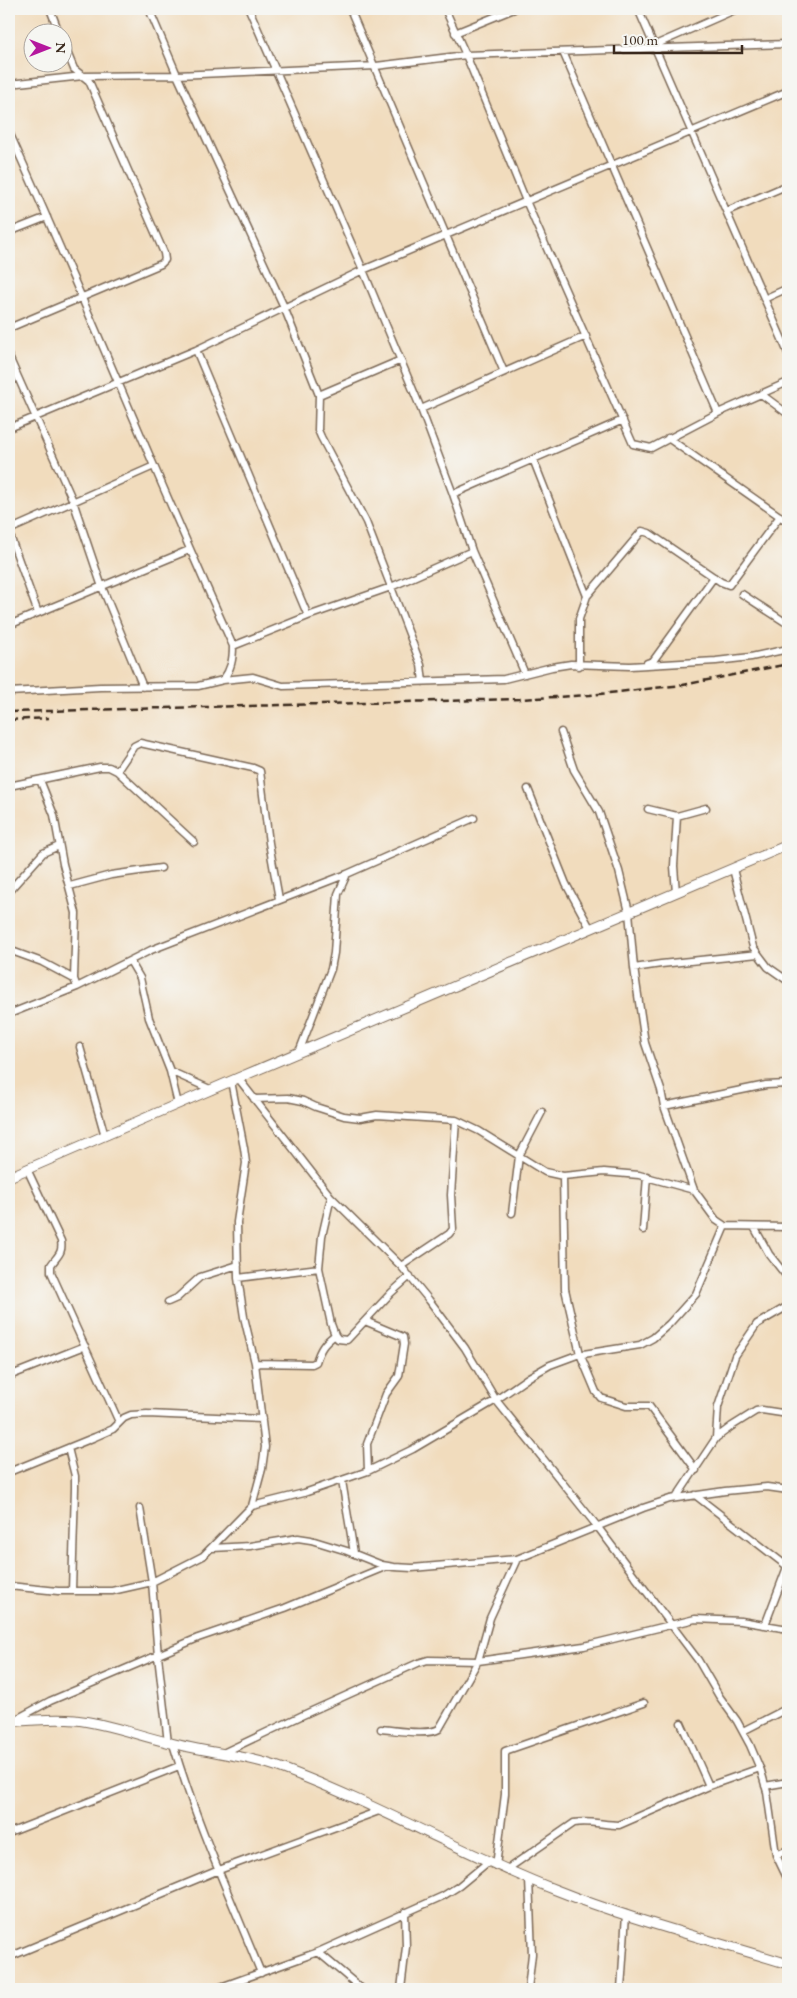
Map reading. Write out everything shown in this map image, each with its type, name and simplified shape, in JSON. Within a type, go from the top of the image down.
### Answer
[{"type":"street","points":[[50,9],[55,22]]},
{"type":"street","points":[[149,9],[177,76],[284,307],[319,394],[318,430],[320,437],[366,522],[421,665],[423,682]]},
{"type":"street","points":[[249,9],[363,270],[421,409],[472,551],[525,674]]},
{"type":"street","points":[[350,9],[376,66],[504,372]]},
{"type":"street","points":[[445,9],[466,55],[526,202],[633,444],[651,448],[668,438],[788,382]]},
{"type":"street","points":[[455,33],[514,9]]},
{"type":"street","points":[[638,9],[728,211],[788,353]]},
{"type":"street","points":[[655,46],[737,9]]},
{"type":"street","points":[[9,84],[83,76],[177,76],[376,66],[466,55],[563,52],[655,46],[788,44]]},
{"type":"street","points":[[563,52],[718,414]]},
{"type":"street","points":[[9,328],[161,264],[165,260],[164,253],[89,82],[74,68],[72,63]]},
{"type":"street","points":[[9,428],[196,350],[363,270],[788,91]]},
{"type":"street","points":[[9,132],[233,646],[230,672],[223,680]]},
{"type":"street","points":[[728,211],[788,185]]},
{"type":"street","points":[[9,232],[47,217]]},
{"type":"street","points":[[764,299],[788,288]]},
{"type":"street","points":[[421,409],[586,336]]},
{"type":"street","points":[[196,350],[308,616]]},
{"type":"street","points":[[9,358],[72,501],[102,587],[143,687]]},
{"type":"street","points":[[319,394],[400,360]]},
{"type":"street","points":[[761,394],[788,414]]},
{"type":"street","points":[[453,494],[623,420]]},
{"type":"street","points":[[668,438],[788,522]]},
{"type":"street","points":[[534,459],[587,596]]},
{"type":"street","points":[[38,613],[9,531],[72,501],[154,466]]},
{"type":"street","points":[[579,666],[579,619],[587,596],[642,531],[649,533],[714,578],[729,585],[780,516]]},
{"type":"street","points":[[9,625],[190,550]]},
{"type":"street","points":[[233,646],[391,586],[472,551]]},
{"type":"street","points":[[646,664],[653,661],[714,578]]},
{"type":"street","points":[[742,594],[788,624]]},
{"type":"street","points":[[9,692],[198,686],[223,680],[253,677],[284,686],[504,679],[552,666],[725,660],[751,657],[788,649]]},
{"type":"street","points":[[561,732],[574,770],[599,812],[619,871],[629,912],[634,968],[645,1043],[661,1090],[664,1106],[694,1190],[716,1220],[726,1226],[779,1227],[788,1225]]},
{"type":"street","points":[[117,771],[134,746],[140,743],[260,771],[269,843],[279,900]]},
{"type":"street","points":[[9,786],[100,768],[109,768],[117,771],[194,842]]},
{"type":"street","points":[[40,780],[54,815],[59,846],[76,913],[74,979],[77,987]]},
{"type":"street","points":[[528,790],[566,884],[590,928]]},
{"type":"street","points":[[648,809],[677,816],[706,808]]},
{"type":"street","points":[[676,893],[674,866],[677,816]]},
{"type":"street","points":[[9,1014],[77,987],[151,950],[347,874],[474,818]]},
{"type":"street","points":[[9,1177],[234,1079],[788,845]]},
{"type":"street","points":[[9,891],[43,853],[59,846]]},
{"type":"street","points":[[70,886],[111,874],[161,868]]},
{"type":"street","points":[[733,869],[753,947],[768,967],[788,981]]},
{"type":"street","points":[[299,1052],[331,969],[334,953],[338,894],[347,874]]},
{"type":"street","points":[[9,950],[42,962],[74,979]]},
{"type":"street","points":[[634,968],[758,954]]},
{"type":"street","points":[[130,961],[140,978],[149,1018],[170,1071],[178,1104]]},
{"type":"street","points":[[80,1047],[105,1136]]},
{"type":"street","points":[[170,1071],[212,1090]]},
{"type":"street","points":[[234,1079],[254,1099],[331,1196],[410,1276],[465,1348],[496,1400],[597,1526],[698,1660],[743,1731],[760,1768],[765,1786],[776,1855],[788,1880]]},
{"type":"street","points":[[9,1586],[72,1591],[112,1591],[152,1582],[203,1556],[252,1506],[262,1469],[265,1447],[255,1363],[244,1317],[238,1278],[237,1222],[246,1163],[234,1079]]},
{"type":"street","points":[[664,1106],[766,1085],[788,1084]]},
{"type":"street","points":[[254,1099],[288,1098],[303,1101],[344,1116],[360,1118],[377,1115],[456,1120],[479,1131],[545,1172],[563,1176],[604,1172],[647,1176],[694,1190]]},
{"type":"street","points":[[512,1213],[519,1156],[542,1112]]},
{"type":"street","points":[[401,1266],[449,1234],[453,1229],[452,1195],[456,1120]]},
{"type":"street","points":[[27,1169],[61,1241],[62,1249],[60,1256],[52,1265],[51,1272],[120,1422]]},
{"type":"street","points":[[563,1176],[565,1289],[580,1354],[601,1398],[626,1406],[649,1406],[696,1470]]},
{"type":"street","points":[[643,1230],[647,1176]]},
{"type":"street","points":[[331,1196],[322,1236],[319,1268],[327,1309],[338,1339],[347,1340],[391,1293],[410,1276]]},
{"type":"street","points":[[252,1506],[304,1493],[368,1471],[413,1449],[496,1400],[550,1365],[580,1354],[640,1345],[653,1338],[696,1294],[726,1226]]},
{"type":"street","points":[[754,1227],[769,1254],[788,1278]]},
{"type":"street","points":[[168,1302],[177,1298],[200,1277],[238,1265]]},
{"type":"street","points":[[238,1278],[319,1268]]},
{"type":"street","points":[[716,1438],[718,1407],[735,1356],[757,1324],[788,1306]]},
{"type":"street","points":[[365,1321],[403,1337],[404,1344],[399,1376],[386,1394],[372,1426],[368,1444],[368,1471]]},
{"type":"street","points":[[255,1363],[312,1364],[316,1362],[325,1342],[335,1335]]},
{"type":"street","points":[[9,1376],[85,1346]]},
{"type":"street","points":[[676,1498],[716,1438],[756,1410],[788,1414]]},
{"type":"street","points":[[9,1472],[104,1433],[117,1426],[131,1414],[262,1419]]},
{"type":"street","points":[[68,1448],[76,1488],[72,1591]]},
{"type":"street","points":[[342,1481],[354,1553]]},
{"type":"street","points":[[212,1548],[250,1546],[298,1538],[354,1553],[388,1566],[412,1568],[517,1560],[643,1508],[676,1498],[767,1487],[788,1490]]},
{"type":"street","points":[[695,1495],[788,1567],[765,1625]]},
{"type":"street","points":[[140,1508],[152,1582],[158,1656],[170,1743],[261,1973]]},
{"type":"street","points":[[381,1729],[434,1732],[439,1729],[478,1661],[490,1618],[517,1560]]},
{"type":"street","points":[[9,1722],[50,1701],[198,1638],[285,1608],[388,1566]]},
{"type":"street","points":[[223,1753],[303,1715],[428,1660],[478,1661],[584,1646],[694,1619],[741,1621],[788,1629]]},
{"type":"street","points":[[215,1989],[318,1952],[443,1896],[492,1864],[506,1794],[505,1751],[644,1703]]},
{"type":"street","points":[[743,1731],[788,1708]]},
{"type":"street","points":[[9,1722],[54,1719],[77,1720],[282,1768],[492,1864],[559,1892],[788,1964]]},
{"type":"street","points":[[680,1724],[709,1786]]},
{"type":"street","points":[[9,1834],[179,1766]]},
{"type":"street","points":[[506,1870],[574,1823],[582,1821],[604,1825],[619,1825],[709,1786],[760,1768]]},
{"type":"street","points":[[765,1786],[788,1782]]},
{"type":"street","points":[[9,1957],[219,1870],[379,1811]]},
{"type":"street","points":[[776,1855],[788,1850]]},
{"type":"street","points":[[528,1989],[532,1954],[529,1879]]},
{"type":"street","points":[[401,1989],[406,1947],[405,1912]]},
{"type":"street","points":[[621,1989],[626,1914]]},
{"type":"street","points":[[318,1952],[362,1989]]},
{"type":"railway","points":[[9,712],[520,699],[590,695],[683,685],[788,664]]},
{"type":"railway","points":[[9,720],[49,718]]}]
